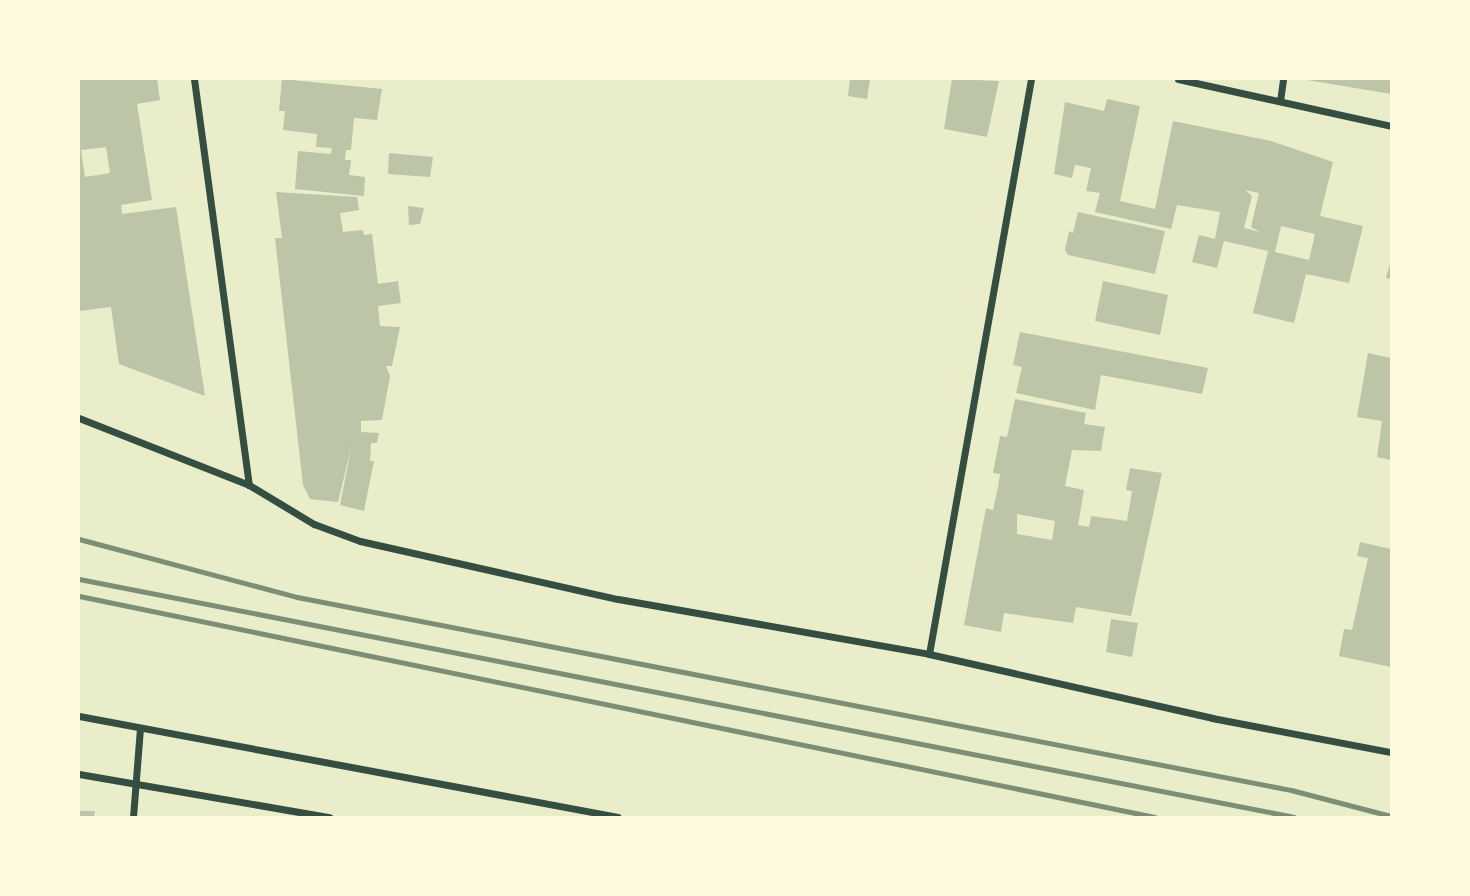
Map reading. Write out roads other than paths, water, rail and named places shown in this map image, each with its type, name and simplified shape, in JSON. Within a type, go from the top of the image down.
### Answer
[{"type":"street","points":[[194,79],[249,485]]},
{"type":"street","points":[[929,654],[1031,79]]},
{"type":"street","points":[[1178,79],[1391,127]]},
{"type":"street","points":[[1280,100],[1283,79]]},
{"type":"street","points":[[79,418],[249,485],[314,524],[360,541],[618,599],[929,654],[1212,718],[1391,752]]},
{"type":"street","points":[[79,716],[618,817]]},
{"type":"street","points":[[133,817],[140,728]]},
{"type":"street","points":[[79,774],[330,817]]},
{"type":"railway","points":[[79,539],[297,597],[1291,790],[1391,816]]},
{"type":"railway","points":[[79,579],[1294,817]]},
{"type":"railway","points":[[79,596],[1155,817]]}]
